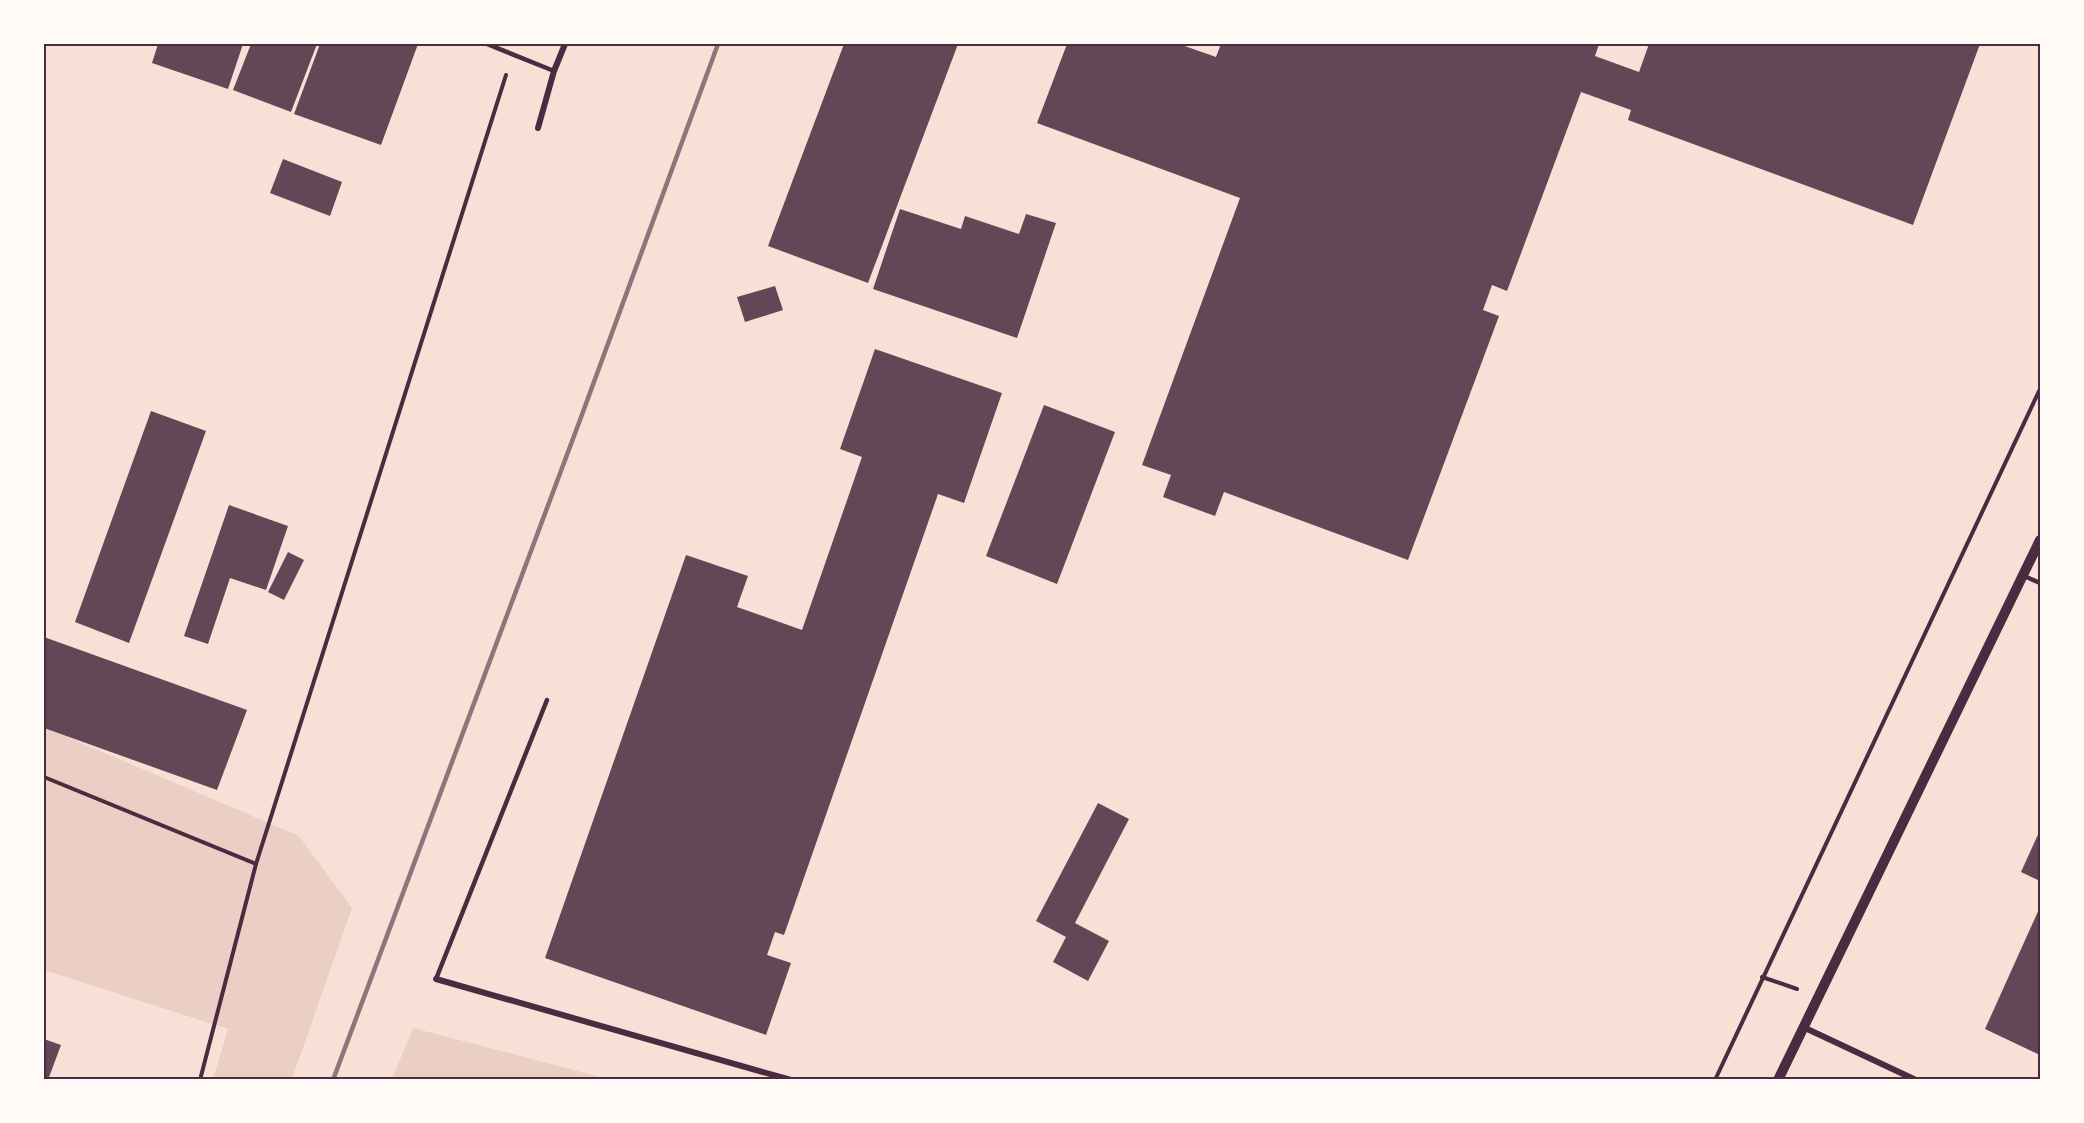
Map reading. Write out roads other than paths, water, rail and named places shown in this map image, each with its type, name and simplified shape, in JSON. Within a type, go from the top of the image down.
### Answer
[{"type":"street","points":[[538,128],[564,44]]},
{"type":"street","points":[[1778,1080],[2040,540]]},
{"type":"street","points":[[436,979],[791,1080]]},
{"type":"street","points":[[1803,1027],[1916,1080]]},
{"type":"lane","points":[[488,44],[554,71]]},
{"type":"lane","points":[[2024,576],[2040,583]]},
{"type":"lane","points":[[436,979],[548,700]]},
{"type":"railway","points":[[333,1080],[718,44]]}]
